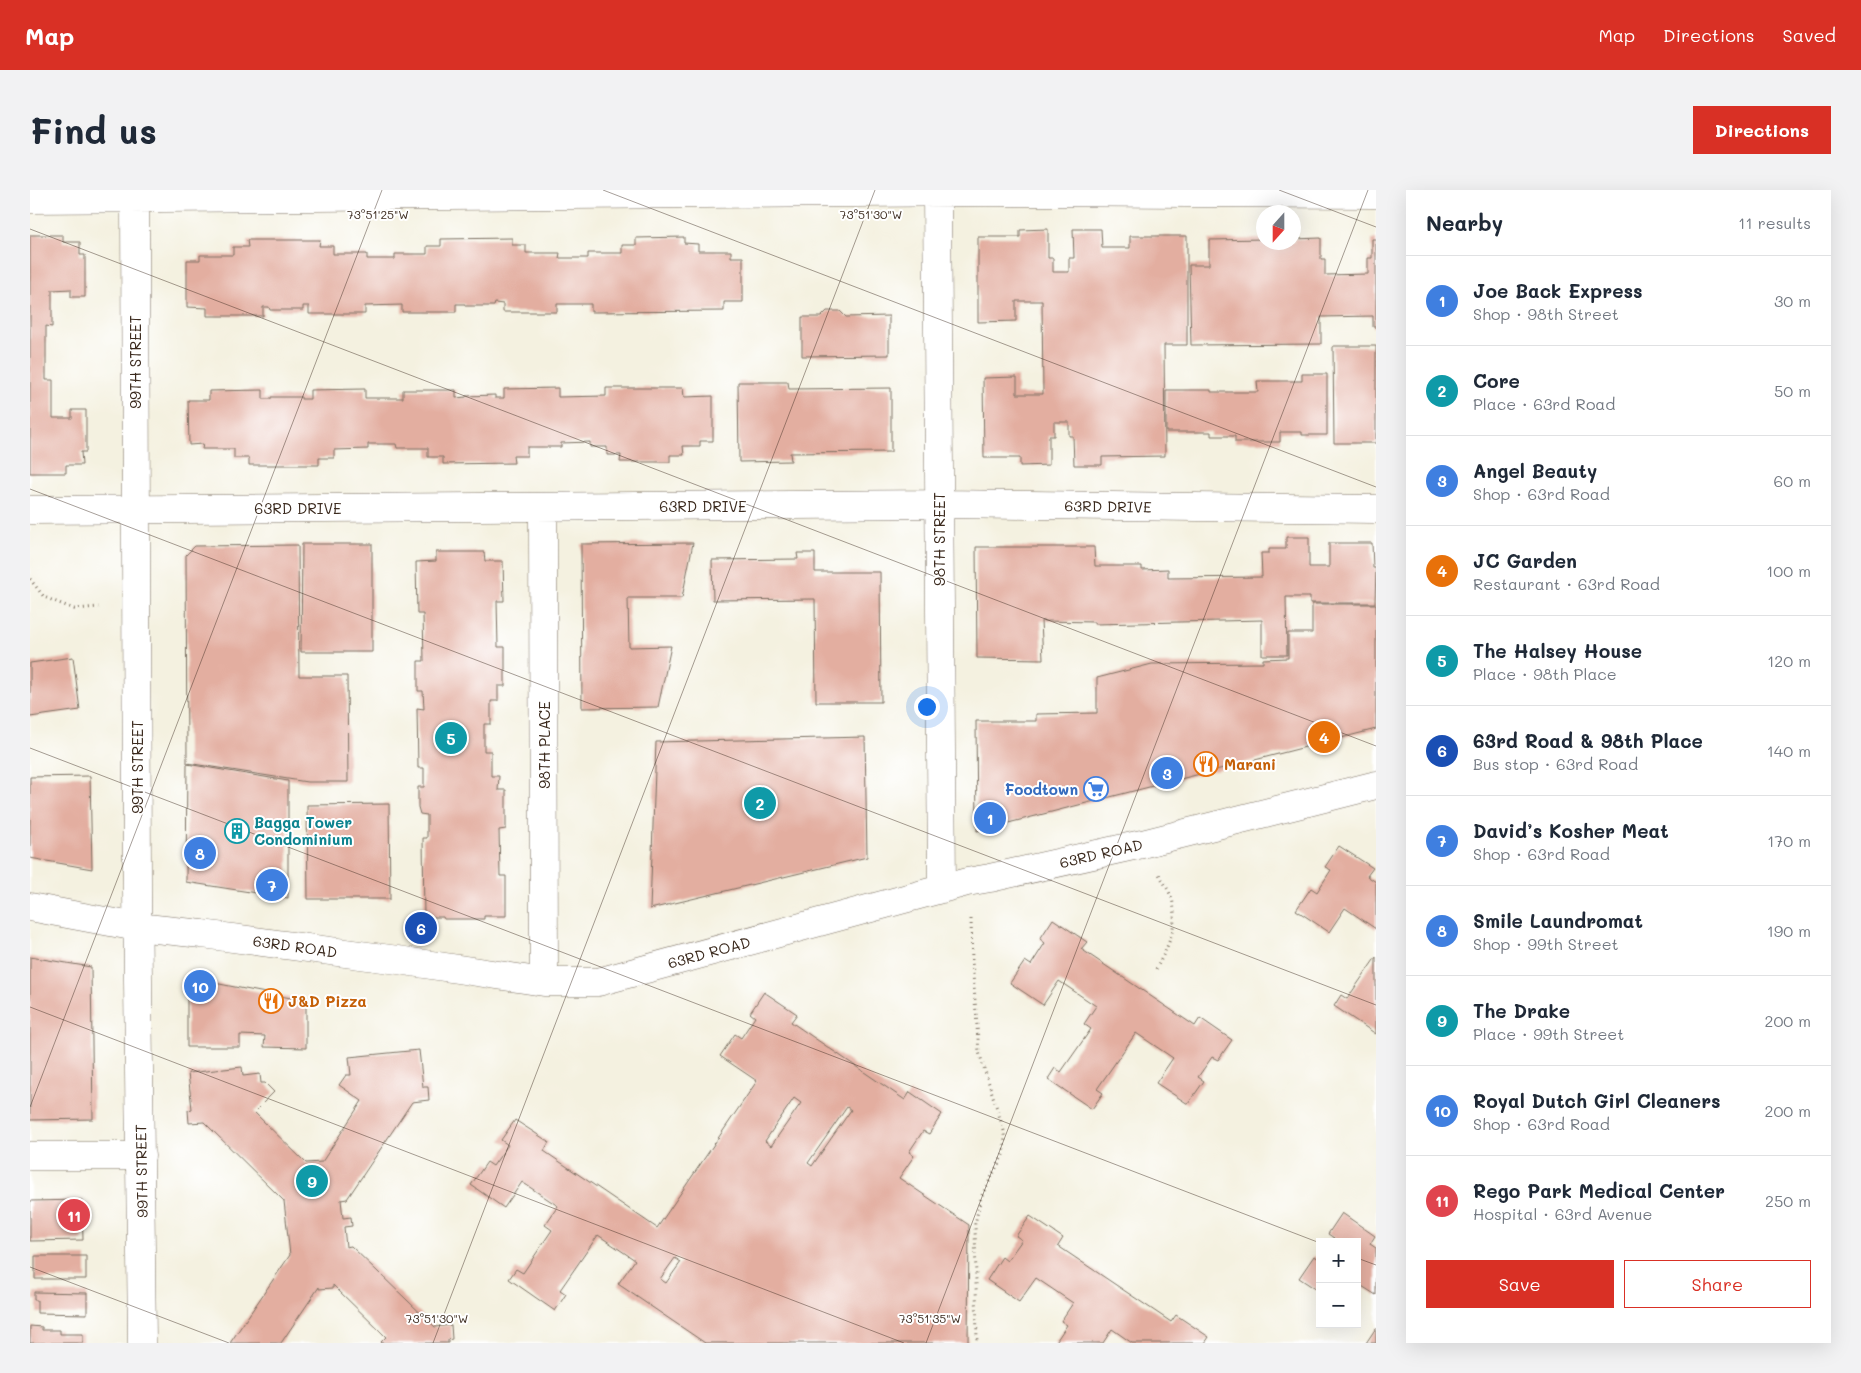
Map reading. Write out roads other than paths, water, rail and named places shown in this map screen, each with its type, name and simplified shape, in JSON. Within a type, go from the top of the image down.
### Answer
[{"type":"street","points":[[30,199],[135,194],[937,191],[1376,194]]},
{"type":"street","name":"98TH STREET","points":[[937,191],[942,889]]},
{"type":"street","name":"99TH STREET","points":[[135,194],[142,1343]]},
{"type":"street","name":"63RD DRIVE","points":[[30,510],[939,504],[1376,509]]},
{"type":"street","name":"98TH PLACE","points":[[543,508],[544,982]]},
{"type":"street","name":"63RD ROAD","points":[[30,907],[138,927],[415,962],[544,982],[598,982],[967,882],[1142,844],[1376,785]]},
{"type":"street","points":[[30,1156],[141,1156]]},
{"type":"place","name":"JC Garden","points":[[1324,737]]},
{"type":"place","name":"The Halsey House","points":[[451,738]]},
{"type":"place","name":"Marani","points":[[1206,764]]},
{"type":"place","name":"Angel Beauty","points":[[1167,773]]},
{"type":"place","name":"Foodtown","points":[[1096,789]]},
{"type":"place","name":"Core","points":[[760,803]]},
{"type":"place","name":"Joe Back Express","points":[[990,818]]},
{"type":"place","name":"Bagga Tower Condominium","points":[[237,831]]},
{"type":"place","name":"Smile Laundromat","points":[[200,853]]},
{"type":"place","name":"David’s Kosher Meat","points":[[272,885]]},
{"type":"place","name":"63rd Road & 98th Place","points":[[421,928]]},
{"type":"place","name":"Royal Dutch Girl Cleaners","points":[[200,986]]},
{"type":"place","name":"J&D Pizza","points":[[271,1001]]},
{"type":"place","name":"The Drake","points":[[312,1181]]},
{"type":"place","name":"Rego Park Medical Center","points":[[74,1215]]}]
